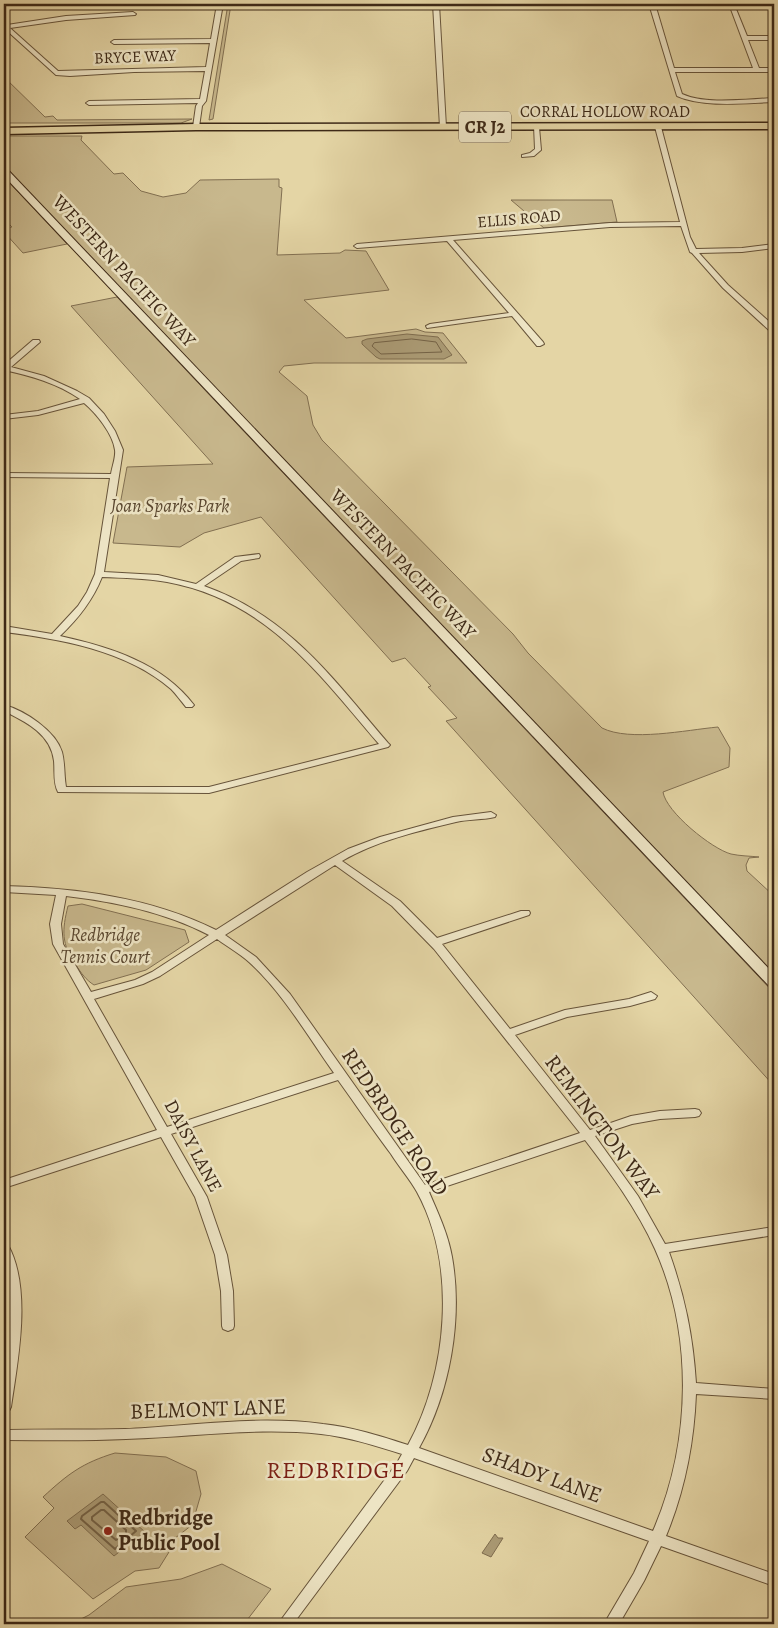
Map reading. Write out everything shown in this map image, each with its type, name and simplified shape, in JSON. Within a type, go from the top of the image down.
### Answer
[{"type":"main road","name":"CORRAL HOLLOW ROAD","points":[[4,125],[16,128]]},
{"type":"main road","name":"CORRAL HOLLOW ROAD","points":[[4,131],[16,128],[774,126]]},
{"type":"street","points":[[199,127],[206,106],[203,101],[220,4]]},
{"type":"street","points":[[436,4],[443,127]]},
{"type":"street","points":[[652,4],[679,95],[683,98],[697,101],[774,100]]},
{"type":"street","points":[[757,70],[733,6],[774,7]]},
{"type":"street","points":[[5,26],[66,18],[133,14]]},
{"type":"street","name":"BRYCE WAY","points":[[5,26],[54,71],[61,74],[134,70],[209,70]]},
{"type":"street","points":[[745,38],[774,38]]},
{"type":"street","points":[[114,42],[214,41]]},
{"type":"street","points":[[672,70],[774,70]]},
{"type":"street","points":[[89,103],[203,101]]},
{"type":"street","points":[[524,156],[532,155],[538,150],[536,127]]},
{"type":"street","points":[[658,127],[683,224],[692,251],[703,264],[770,323],[774,330]]},
{"type":"street","name":"WESTERN PACIFIC WAY","points":[[4,171],[774,983]]},
{"type":"street","name":"ELLIS ROAD","points":[[357,246],[610,225],[683,224]]},
{"type":"street","points":[[448,238],[540,344]]},
{"type":"street","points":[[692,251],[750,249],[774,246]]},
{"type":"street","points":[[430,326],[514,314]]},
{"type":"street","points":[[4,368],[36,342]]},
{"type":"street","points":[[4,368],[54,381],[74,391],[105,419],[114,434],[120,450],[98,574],[93,591],[84,605],[55,636]]},
{"type":"street","points":[[4,417],[38,413],[86,400]]},
{"type":"street","points":[[4,475],[114,476]]},
{"type":"street","points":[[197,587],[238,559],[256,556]]},
{"type":"street","points":[[4,708],[24,717],[42,730],[57,749],[61,790],[209,790],[385,745],[300,648],[276,628],[236,603],[197,587],[167,579],[98,574]]},
{"type":"street","points":[[4,629],[55,636],[120,655],[166,682],[189,705]]},
{"type":"street","points":[[88,997],[139,982],[156,974],[334,860],[352,851],[384,839],[457,820],[492,815]]},
{"type":"street","name":"REMINGTON WAY","points":[[334,860],[402,909],[434,943],[507,1034],[629,1191],[661,1249],[675,1287],[688,1347],[690,1388],[683,1457],[675,1491],[657,1539],[612,1624]]},
{"type":"street","points":[[4,889],[62,892]]},
{"type":"street","name":"REDBRDGE ROAD","points":[[62,892],[149,908],[188,922],[246,954],[286,997],[422,1190],[435,1219],[446,1256],[450,1311],[441,1374],[433,1404],[412,1451],[402,1468],[285,1624]]},
{"type":"street","name":"DAISY LANE","points":[[62,892],[55,920],[55,934],[58,944],[197,1189],[211,1222],[221,1255],[227,1291],[228,1326]]},
{"type":"street","points":[[434,943],[525,913]]},
{"type":"street","points":[[507,1034],[566,1014],[630,1002],[651,996]]},
{"type":"street","points":[[4,1184],[340,1074]]},
{"type":"street","points":[[422,1190],[586,1134],[645,1117],[695,1113]]},
{"type":"street","points":[[661,1249],[774,1231]]},
{"type":"street","points":[[4,1248],[14,1285],[16,1338],[4,1407]]},
{"type":"street","points":[[690,1388],[774,1394]]},
{"type":"street","name":"BELMONT LANE","points":[[4,1435],[126,1434],[224,1426],[287,1426],[323,1429],[360,1436],[412,1451]]},
{"type":"street","name":"SHADY LANE","points":[[412,1451],[774,1580]]},
{"type":"green space","points":[[228,4],[231,4],[213,119],[209,120]]},
{"type":"green space","points":[[4,77],[45,117],[53,116],[57,120],[192,119],[181,123],[4,123]]},
{"type":"green space","points":[[4,136],[82,136],[81,140],[114,174],[123,173],[141,191],[163,197],[186,193],[200,180],[279,179],[279,187],[282,188],[277,255],[340,253],[345,250],[366,251],[389,290],[304,300],[346,338],[416,329],[425,332],[443,333],[467,363],[314,363],[284,366],[279,372],[307,396],[313,425],[322,440],[513,634],[528,653],[602,728],[614,732],[643,735],[718,727],[730,748],[729,767],[663,792],[672,809],[681,819],[713,845],[731,854],[759,857],[749,858],[746,865],[747,871],[774,896],[774,977],[4,169]]},
{"type":"green space","points":[[4,177],[67,244],[23,253],[4,232],[4,228],[12,227],[10,225],[4,226]]},
{"type":"green space","points":[[511,200],[612,200],[617,222],[544,228]]},
{"type":"green space","name":"Joan Sparks Park","points":[[117,297],[774,993],[774,1086],[446,721],[457,718],[428,687],[431,686],[405,658],[392,662],[261,517],[204,533],[180,547],[113,543],[127,467],[213,464],[71,306]]},
{"type":"green space","name":"Redbridge Tennis Court","points":[[82,904],[185,930],[189,942],[146,970],[94,985],[84,976],[71,957],[64,937],[68,906]]},
{"type":"green space","name":"Redbridge Public Pool","points":[[115,1453],[166,1457],[196,1471],[201,1494],[192,1525],[170,1542],[169,1552],[159,1568],[135,1571],[93,1599],[25,1537],[54,1508],[43,1497],[84,1465]]},
{"type":"green space","points":[[222,1564],[271,1589],[244,1624],[71,1624],[89,1615],[126,1587],[181,1579]]},
{"type":"water","points":[[407,334],[438,337],[452,355],[444,359],[380,359],[362,344],[362,341],[367,339]]},
{"type":"water","points":[[103,1494],[145,1532],[114,1556],[81,1525],[75,1529],[67,1521]]},
{"type":"water","points":[[495,1534],[498,1538],[503,1538],[491,1557],[482,1553]]},
{"type":"place","name":"Redbridge Public Pool","points":[[108,1531]]},
{"type":"district","name":"REDBRIDGE","points":[[336,1470]]}]
